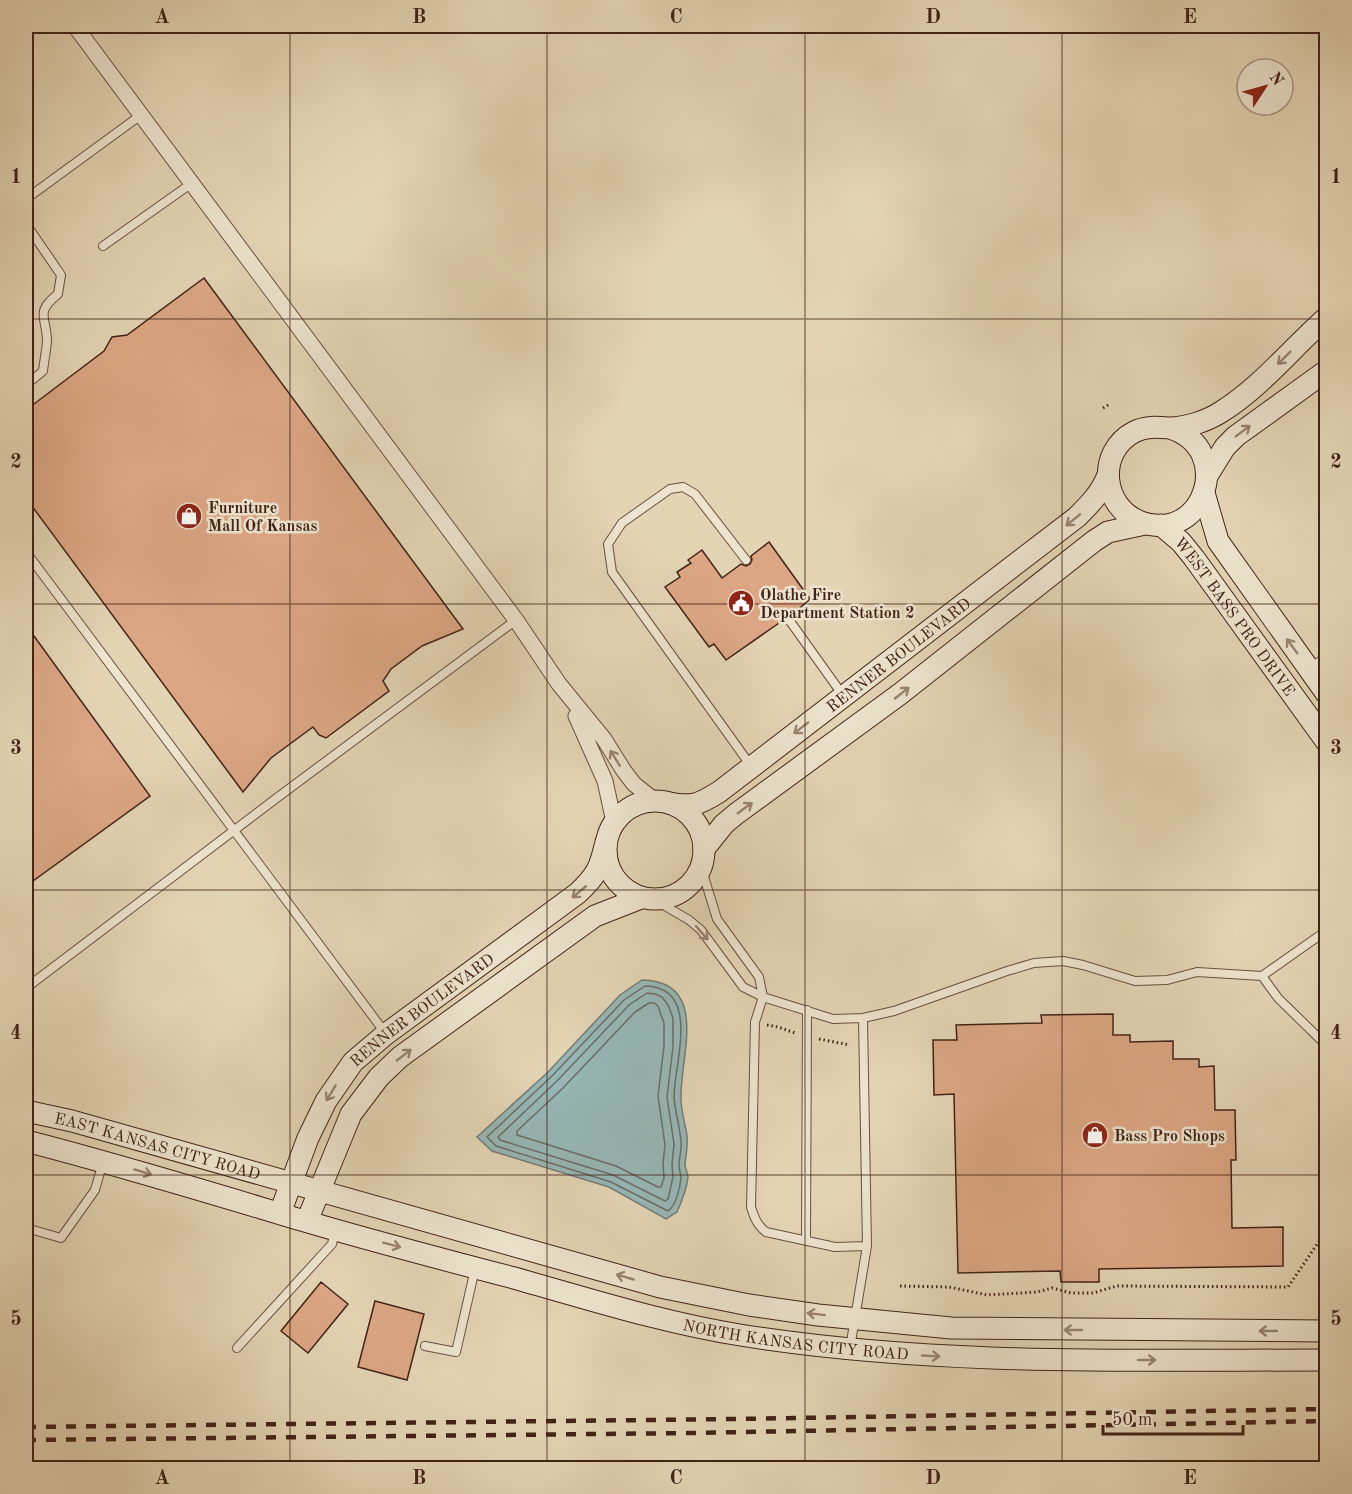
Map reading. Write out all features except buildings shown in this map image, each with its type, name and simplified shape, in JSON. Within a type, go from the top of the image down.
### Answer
[{"type":"main road","points":[[1170,428],[1188,425],[1219,413],[1259,382],[1326,318]]},
{"type":"main road","points":[[1205,485],[1204,460],[1197,446],[1185,434],[1161,426],[1143,428],[1127,436],[1115,449],[1109,466],[1110,491],[1118,506],[1130,517],[1153,525],[1174,522],[1187,516],[1197,506],[1225,447],[1236,436],[1326,371]]},
{"type":"main road","name":"RENNER BOULEVARD","points":[[662,802],[689,806],[705,801],[752,767],[1077,517],[1093,502],[1108,475]]},
{"type":"main road","name":"WEST BASS PRO DRIVE","points":[[1205,485],[1218,542],[1326,693]]},
{"type":"main road","name":"WEST BASS PRO DRIVE","points":[[1153,525],[1181,542],[1194,558],[1326,741]]},
{"type":"main road","name":"RENNER BOULEVARD","points":[[703,858],[724,824],[736,814],[900,694],[1094,541],[1108,532],[1153,525]]},
{"type":"main road","points":[[662,802],[683,809],[694,820],[701,834],[703,858],[694,880],[683,891],[670,897],[648,898],[628,891],[614,876],[606,857],[606,842],[614,822],[625,810],[639,803],[662,802]]},
{"type":"main road","name":"RENNER BOULEVARD","points":[[280,1213],[308,1138],[326,1101],[353,1062],[386,1034],[591,882],[600,866],[606,842]]},
{"type":"main road","name":"RENNER BOULEVARD","points":[[307,1221],[351,1114],[379,1077],[400,1057],[595,916],[648,898]]},
{"type":"main road","name":"EAST KANSAS CITY ROAD","points":[[26,1111],[72,1121],[291,1184]]},
{"type":"main road","name":"EAST KANSAS CITY ROAD","points":[[26,1141],[104,1161],[280,1213]]},
{"type":"main road","name":"NORTH KANSAS CITY ROAD","points":[[291,1184],[660,1287],[749,1305],[856,1319],[951,1328],[1326,1331]]},
{"type":"main road","name":"NORTH KANSAS CITY ROAD","points":[[280,1213],[649,1315],[737,1335],[879,1353],[1045,1361],[1326,1360]]},
{"type":"street","points":[[75,26],[516,620],[560,684],[604,739],[634,784],[662,802]]},
{"type":"street","points":[[560,684],[606,781],[614,822]]},
{"type":"lane","points":[[26,199],[141,115]]},
{"type":"lane","points":[[103,246],[192,183]]},
{"type":"lane","points":[[26,224],[61,275],[58,294],[46,303],[43,313],[47,340],[43,371],[26,385]]},
{"type":"lane","points":[[746,560],[695,495],[683,487],[670,489],[622,523],[608,544],[612,572],[752,767]]},
{"type":"lane","points":[[26,552],[386,1034]]},
{"type":"lane","points":[[787,617],[843,696]]},
{"type":"lane","points":[[26,988],[516,620]]},
{"type":"lane","points":[[1309,669],[1326,657]]},
{"type":"lane","points":[[703,858],[717,919],[759,977],[763,997],[755,1023],[751,1207],[754,1217],[760,1228],[766,1232],[835,1247],[867,1246]]},
{"type":"lane","points":[[648,898],[689,920],[702,930],[743,987],[763,997],[833,1019],[863,1018],[894,1011],[1034,963],[1063,961],[1135,981],[1167,980],[1197,972],[1262,975],[1326,931]]},
{"type":"lane","points":[[1262,975],[1278,998],[1326,1045]]},
{"type":"lane","points":[[806,1241],[807,1010]]},
{"type":"lane","points":[[850,1349],[867,1246],[863,1018]]},
{"type":"lane","points":[[26,1228],[61,1238],[95,1190],[104,1161]]},
{"type":"lane","points":[[237,1348],[332,1244],[336,1229]]},
{"type":"lane","points":[[425,1346],[456,1352],[475,1268]]},
{"type":"path","points":[[1103,408],[1110,404]]},
{"type":"path","points":[[762,1024],[796,1034]]},
{"type":"path","points":[[818,1038],[850,1045]]},
{"type":"path","points":[[900,1286],[949,1287],[987,1295],[1037,1292],[1052,1288],[1071,1293],[1093,1293],[1117,1286],[1287,1287],[1326,1231]]},
{"type":"water","points":[[642,980],[663,984],[676,993],[684,1006],[687,1023],[681,1100],[687,1136],[685,1164],[688,1177],[677,1212],[666,1219],[609,1187],[492,1151],[477,1137],[548,1072],[620,995]]},
{"type":"railway","points":[[26,1427],[736,1419],[1326,1409]]},
{"type":"railway","points":[[26,1440],[692,1433],[1326,1421]]},
{"type":"place","name":"Furniture Mall Of Kansas","points":[[189,516]]},
{"type":"place","name":"Olathe Fire Department Station 2","points":[[741,603]]},
{"type":"place","name":"Bass Pro Shops","points":[[1095,1135]]}]
